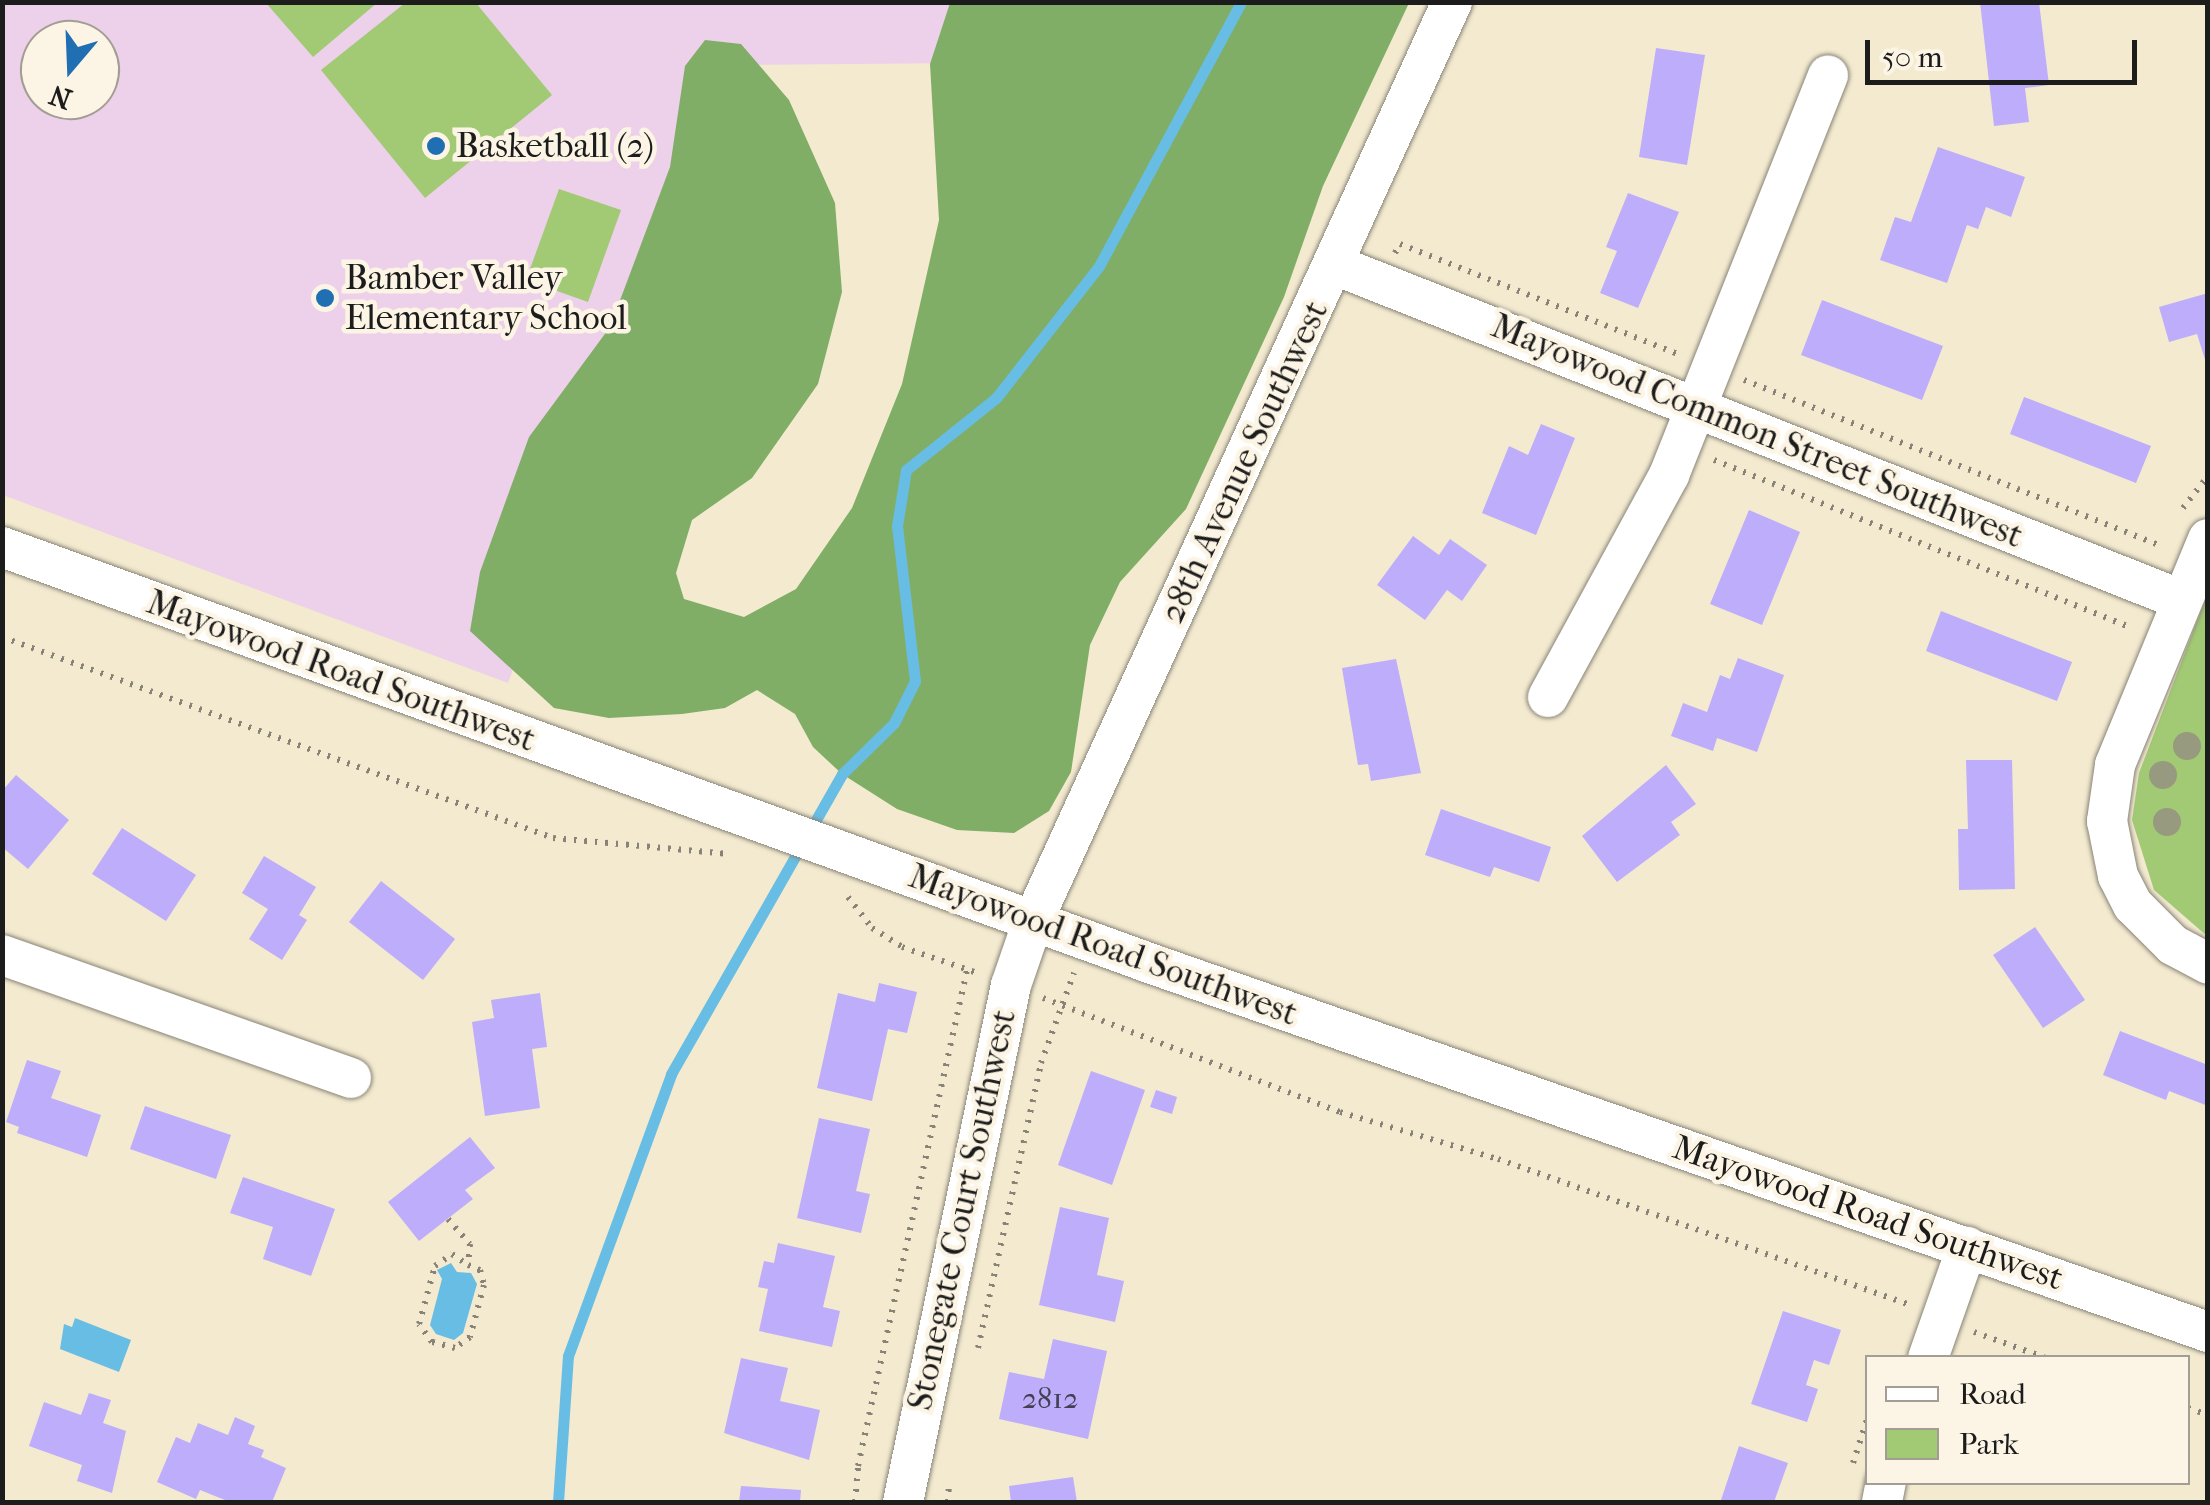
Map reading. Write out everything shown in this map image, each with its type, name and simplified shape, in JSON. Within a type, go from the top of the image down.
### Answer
[{"type":"street","name":"28th Avenue Southwest","points":[[1033,921],[1335,266],[1452,2]]},
{"type":"street","points":[[1548,697],[1681,447],[1828,76]]},
{"type":"street","name":"Mayowood Common Street Southwest","points":[[1335,266],[2179,599]]},
{"type":"street","points":[[2208,540],[2179,599],[2116,765],[2108,821],[2118,876],[2133,905],[2173,944],[2208,964]]},
{"type":"street","name":"Mayowood Road Southwest","points":[[2,547],[731,814],[2208,1332]]},
{"type":"street","name":"Stonegate Court Southwest","points":[[902,1502],[1012,985],[1033,921]]},
{"type":"street","points":[[2,955],[350,1078]]},
{"type":"street","points":[[1929,1355],[1967,1247]]},
{"type":"path","points":[[1400,244],[2161,546]]},
{"type":"path","points":[[1681,447],[2130,627]]},
{"type":"path","points":[[2,636],[553,838],[726,854]]},
{"type":"path","points":[[835,888],[859,904],[872,928],[902,948],[967,970],[858,1466],[855,1502]]},
{"type":"path","points":[[974,1365],[1041,1063],[1062,1006],[1340,1112],[1498,1159],[1906,1304]]},
{"type":"path","points":[[448,1219],[470,1244],[468,1265]]},
{"type":"path","points":[[452,1254],[468,1265],[480,1270],[484,1285],[470,1338],[455,1348],[432,1342],[420,1324],[435,1266],[452,1254]]},
{"type":"path","points":[[1976,1333],[2038,1355]]},
{"type":"path","points":[[948,1502],[949,1478]]},
{"type":"shaded area","name":"Bamber Valley Elementary School","points":[[2,3],[997,3],[963,63],[732,65],[508,683],[3,495]]},
{"type":"green space","points":[[266,3],[377,3],[313,57]]},
{"type":"green space","name":"Basketball (2)","points":[[405,3],[476,3],[552,95],[425,198],[321,70]]},
{"type":"green space","points":[[950,3],[1409,3],[1323,186],[1284,297],[1186,509],[1120,582],[1090,645],[1071,772],[1049,811],[1014,833],[957,830],[897,809],[842,774],[813,747],[795,714],[757,690],[725,708],[682,714],[609,718],[554,708],[470,631],[480,572],[529,437],[610,327],[670,167],[685,66],[705,40],[741,44],[789,100],[835,203],[842,292],[818,384],[752,478],[692,520],[676,573],[684,599],[744,617],[796,589],[852,508],[902,384],[939,220],[930,64]]},
{"type":"green space","points":[[559,189],[621,210],[588,302],[526,280]]},
{"type":"green space","points":[[2207,595],[2208,936],[2154,890],[2132,820],[2139,773]]},
{"type":"water","points":[[451,1263],[457,1272],[471,1273],[477,1284],[463,1333],[454,1340],[436,1334],[430,1325],[442,1279],[437,1270]]},
{"type":"water","points":[[75,1318],[131,1340],[119,1372],[60,1349],[64,1324],[72,1327]]},
{"type":"building","points":[[1980,2],[2039,2],[2049,85],[2025,88],[2029,122],[1994,126]]},
{"type":"building","points":[[1656,48],[1705,55],[1687,165],[1639,157]]},
{"type":"building","points":[[1938,147],[2025,177],[2011,217],[1986,207],[1978,229],[1967,225],[1947,283],[1880,260],[1895,217],[1911,222]]},
{"type":"building","points":[[1628,193],[1679,212],[1638,308],[1600,293],[1617,251],[1606,247]]},
{"type":"building","points":[[2208,293],[2207,366],[2197,334],[2169,342],[2159,307]]},
{"type":"building","points":[[1822,300],[1943,346],[1922,400],[1801,355]]},
{"type":"building","points":[[2024,397],[2151,446],[2136,483],[2010,434]]},
{"type":"building","points":[[1541,424],[1575,438],[1536,535],[1482,513],[1509,446],[1528,455]]},
{"type":"building","points":[[1749,510],[1800,532],[1762,625],[1710,604]]},
{"type":"building","points":[[1413,536],[1439,555],[1450,539],[1487,565],[1462,601],[1447,590],[1425,620],[1377,585]]},
{"type":"building","points":[[1941,611],[2072,662],[2057,701],[1926,651]]},
{"type":"building","points":[[1738,658],[1784,675],[1757,752],[1717,738],[1713,751],[1671,736],[1683,703],[1707,712],[1720,675],[1730,679]]},
{"type":"building","points":[[1396,659],[1421,773],[1371,781],[1368,764],[1358,765],[1342,668]]},
{"type":"building","points":[[1966,760],[2012,760],[2015,889],[1959,890],[1958,829],[1968,829]]},
{"type":"building","points":[[1666,765],[1696,804],[1671,822],[1680,835],[1617,882],[1582,836]]},
{"type":"building","points":[[16,775],[69,820],[28,869],[2,847],[2,791]]},
{"type":"building","points":[[1441,809],[1551,847],[1539,882],[1494,867],[1490,877],[1425,855]]},
{"type":"building","points":[[122,828],[196,875],[166,921],[92,874]]},
{"type":"building","points":[[264,856],[316,887],[299,915],[307,920],[282,960],[249,939],[268,909],[242,893]]},
{"type":"building","points":[[381,881],[455,939],[423,980],[349,922]]},
{"type":"building","points":[[2035,927],[2085,1000],[2043,1028],[1993,955]]},
{"type":"building","points":[[879,983],[917,992],[907,1033],[888,1029],[872,1101],[817,1088],[838,993],[875,1002]]},
{"type":"building","points":[[540,993],[547,1047],[532,1049],[540,1108],[485,1116],[472,1022],[494,1018],[491,1000]]},
{"type":"building","points":[[2120,1031],[2208,1065],[2208,1106],[2169,1091],[2166,1100],[2103,1075]]},
{"type":"building","points":[[27,1060],[61,1071],[51,1098],[101,1115],[87,1157],[17,1133],[19,1127],[6,1122]]},
{"type":"building","points":[[1091,1071],[1145,1090],[1112,1185],[1058,1165]]},
{"type":"building","points":[[1156,1090],[1177,1097],[1172,1114],[1150,1107]]},
{"type":"building","points":[[145,1106],[231,1135],[216,1179],[130,1149]]},
{"type":"building","points":[[819,1118],[870,1129],[856,1191],[870,1194],[861,1233],[797,1218]]},
{"type":"building","points":[[470,1137],[495,1168],[465,1190],[473,1199],[419,1241],[388,1202]]},
{"type":"building","points":[[243,1177],[335,1209],[311,1276],[263,1259],[273,1227],[230,1213]]},
{"type":"building","points":[[1060,1207],[1109,1218],[1097,1275],[1124,1281],[1115,1322],[1039,1305]]},
{"type":"building","points":[[778,1243],[835,1256],[823,1307],[840,1311],[832,1347],[759,1331],[768,1289],[758,1287],[764,1261],[774,1263]]},
{"type":"building","points":[[1783,1311],[1841,1330],[1829,1365],[1814,1360],[1806,1385],[1818,1389],[1807,1422],[1751,1404]]},
{"type":"building","points":[[1053,1339],[1107,1351],[1088,1439],[999,1419],[1009,1372],[1044,1379]]},
{"type":"building","points":[[741,1358],[788,1368],[780,1401],[820,1410],[809,1460],[724,1433]]},
{"type":"building","points":[[89,1393],[111,1400],[103,1423],[126,1431],[112,1493],[77,1481],[82,1465],[29,1446],[44,1402],[81,1415]]},
{"type":"building","points":[[235,1417],[255,1426],[248,1444],[264,1450],[261,1457],[286,1468],[272,1502],[230,1502],[200,1490],[196,1499],[157,1482],[176,1437],[190,1443],[198,1423],[228,1435]]},
{"type":"building","points":[[1739,1446],[1788,1463],[1774,1502],[1721,1500]]},
{"type":"building","points":[[1073,1477],[1077,1502],[1011,1502],[1009,1486]]},
{"type":"building","points":[[741,1486],[801,1490],[800,1502],[739,1502]]},
{"type":"waterway","points":[[558,1502],[568,1356],[671,1074],[842,774],[894,723],[915,681],[897,526],[906,470],[996,398],[1099,266],[1241,2]]},
{"type":"place","name":"Basketball (2)","points":[[436,146]]},
{"type":"place","name":"Bamber Valley Elementary School","points":[[325,298]]}]
